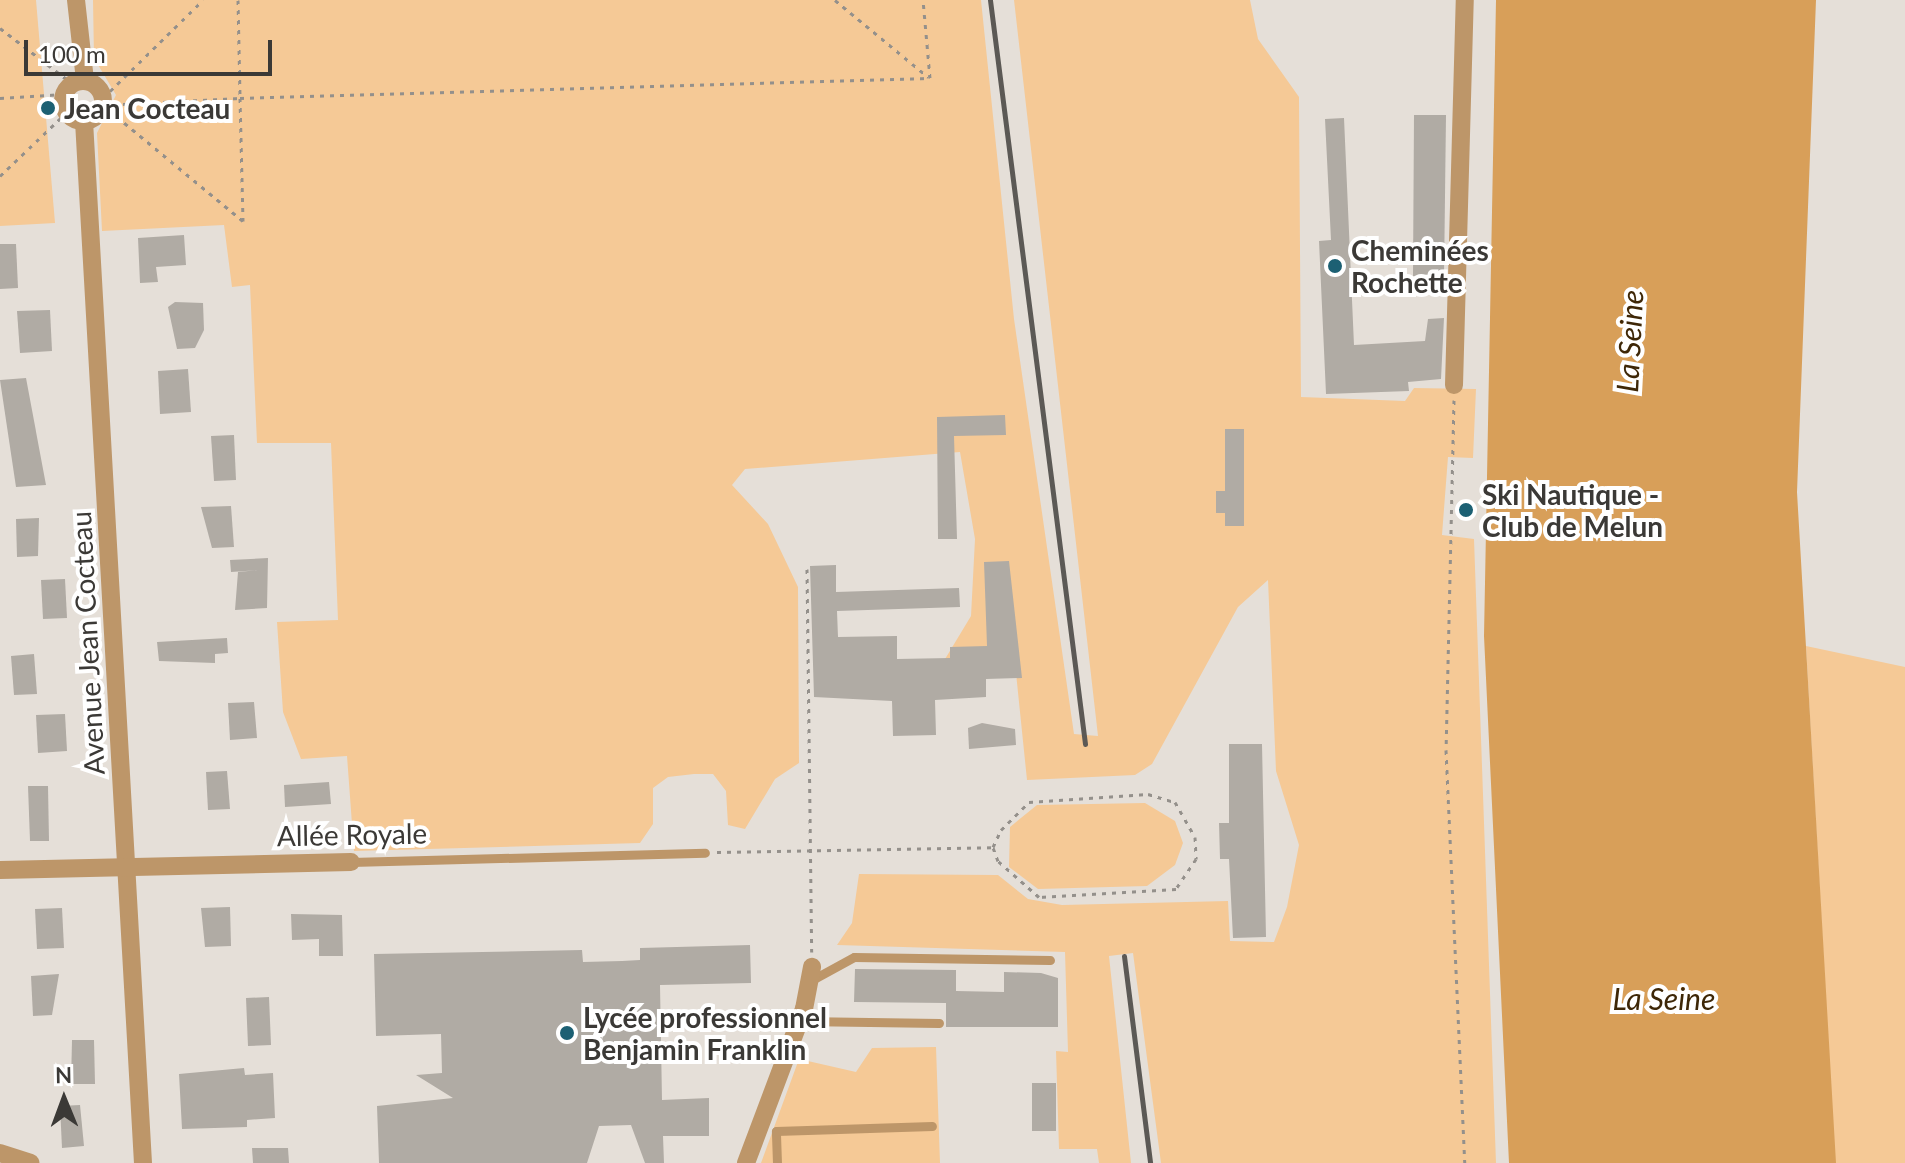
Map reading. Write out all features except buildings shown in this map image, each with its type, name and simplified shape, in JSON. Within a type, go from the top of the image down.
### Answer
[{"type":"street","points":[[72,93],[103,101],[84,121],[72,93],[76,0]]},
{"type":"street","points":[[1454,385],[1465,0]]},
{"type":"street","name":"Avenue Jean Cocteau","points":[[84,121],[143,1163]]},
{"type":"street","name":"Allée Royale","points":[[0,870],[351,862]]},
{"type":"street","points":[[746,1163],[800,1021],[811,974]]},
{"type":"street","points":[[0,1153],[30,1163]]},
{"type":"lane","name":"Allée Royale","points":[[351,862],[705,853]]},
{"type":"lane","points":[[811,974],[854,957],[1050,960]]},
{"type":"lane","points":[[800,1021],[939,1023]]},
{"type":"lane","points":[[777,1163],[776,1131],[932,1126]]},
{"type":"path","points":[[103,101],[203,0]]},
{"type":"path","points":[[103,101],[243,221],[238,0]]},
{"type":"path","points":[[835,0],[930,78]]},
{"type":"path","points":[[923,0],[930,78]]},
{"type":"path","points":[[0,28],[72,93]]},
{"type":"path","points":[[103,101],[930,78]]},
{"type":"path","points":[[0,98],[72,93]]},
{"type":"path","points":[[0,176],[72,93]]},
{"type":"path","points":[[1454,385],[1446,750],[1465,1163]]},
{"type":"path","points":[[807,569],[811,974]]},
{"type":"path","points":[[1148,794],[1175,802],[1189,817],[1196,859],[1176,889],[1039,897],[1005,872],[993,847],[1015,813],[1041,798],[1148,794]]},
{"type":"path","points":[[705,853],[993,847]]},
{"type":"shaded area","points":[[0,0],[36,0],[55,223],[0,226]]},
{"type":"shaded area","points":[[93,0],[981,0],[1014,319],[1074,734],[1098,736],[1014,0],[1250,0],[1258,39],[1299,97],[1301,397],[1405,401],[1414,388],[1476,389],[1473,458],[1448,457],[1442,535],[1474,539],[1496,1163],[1161,1163],[1133,953],[1109,956],[1131,1163],[1099,1163],[1097,1149],[1059,1149],[1056,1051],[1068,1052],[1065,952],[837,945],[852,923],[859,874],[998,875],[1028,899],[1062,905],[1228,901],[1230,941],[1274,942],[1287,907],[1299,845],[1276,771],[1268,580],[1238,607],[1152,764],[1135,775],[1027,780],[1016,673],[936,674],[971,616],[975,539],[960,452],[745,469],[732,485],[768,524],[798,587],[799,763],[775,779],[745,829],[728,825],[726,791],[713,774],[694,774],[668,777],[653,788],[653,824],[640,843],[354,851],[347,756],[301,759],[283,712],[277,622],[338,620],[331,443],[257,443],[250,285],[232,287],[224,225],[102,231],[97,133],[116,95],[94,58]]},
{"type":"shaded area","points":[[1806,646],[1905,667],[1905,1163],[1835,1163]]},
{"type":"shaded area","points":[[1145,803],[1175,821],[1183,843],[1175,865],[1147,886],[1038,889],[1009,867],[1010,827],[1037,805]]},
{"type":"shaded area","points":[[936,1047],[940,1163],[761,1163],[799,1059],[856,1072],[872,1048]]},
{"type":"water","name":"La Seine","points":[[1496,0],[1816,0],[1797,492],[1836,1163],[1509,1163],[1484,636]]},
{"type":"railway","points":[[990,0],[1085,744]]},
{"type":"railway","points":[[1124,956],[1150,1163]]},
{"type":"place","name":"Jean Cocteau","points":[[48,108]]},
{"type":"place","name":"Cheminées Rochette","points":[[1335,266]]},
{"type":"place","name":"Ski Nautique - Club de Melun","points":[[1466,510]]},
{"type":"place","name":"Lycée professionnel Benjamin Franklin","points":[[567,1033]]}]
